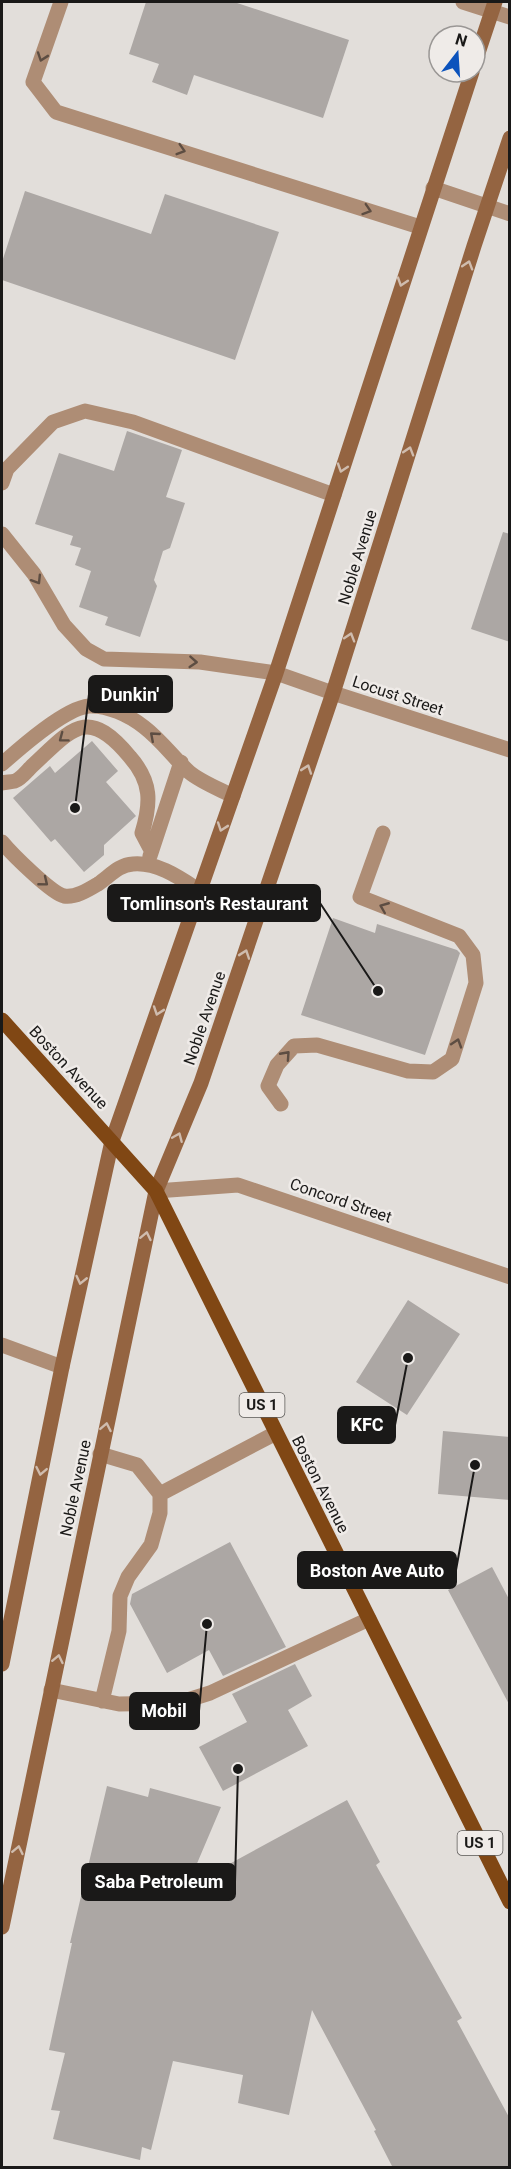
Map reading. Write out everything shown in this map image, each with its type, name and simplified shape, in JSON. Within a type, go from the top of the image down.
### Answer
[{"type":"main road","points":[[487,27],[494,6]]},
{"type":"main road","points":[[2,1664],[62,1367],[112,1141],[276,673],[468,84]]},
{"type":"main road","name":"Noble Avenue","points":[[2,1928],[156,1191],[201,1083],[333,693],[486,207],[510,138]]},
{"type":"main road","name":"Boston Avenue","points":[[2,1020],[156,1191],[510,1902]]},
{"type":"street","points":[[61,2],[33,82],[56,112],[420,227]]},
{"type":"street","points":[[463,2],[494,6],[510,17]]},
{"type":"street","points":[[433,188],[510,214]]},
{"type":"street","points":[[2,483],[7,469],[53,422],[85,411],[133,422],[334,495]]},
{"type":"street","name":"Locust Street","points":[[2,534],[34,574],[64,625],[86,649],[104,659],[200,662],[276,673],[510,750]]},
{"type":"street","points":[[2,764],[67,714],[87,706],[111,709],[142,725],[190,773],[233,796]]},
{"type":"street","points":[[2,783],[17,781],[64,736],[83,726],[97,727],[121,746],[140,768],[148,791],[149,810],[142,833],[150,858],[200,891]]},
{"type":"street","points":[[150,858],[181,762]]},
{"type":"street","points":[[281,1104],[268,1086],[277,1065],[294,1046],[317,1045],[408,1071],[433,1072],[452,1059],[477,983],[473,955],[459,936],[360,897],[383,833]]},
{"type":"street","points":[[2,842],[41,880],[62,896],[74,896],[123,866],[150,858]]},
{"type":"street","name":"Concord Street","points":[[156,1191],[238,1185],[510,1277]]},
{"type":"street","points":[[2,1345],[62,1367]]},
{"type":"street","points":[[160,1494],[276,1434]]},
{"type":"street","points":[[100,1454],[137,1465],[160,1494],[160,1513],[151,1545],[128,1577],[120,1596],[118,1631],[102,1701]]},
{"type":"street","points":[[51,1690],[119,1704],[178,1703],[210,1693],[369,1619]]},
{"type":"building","points":[[146,2],[234,2],[349,40],[323,118],[194,75],[187,95],[152,82],[159,64],[129,54]]},
{"type":"building","points":[[25,191],[151,234],[165,194],[279,232],[235,360],[2,280],[2,262]]},
{"type":"building","points":[[127,431],[182,450],[166,497],[185,503],[170,548],[163,551],[154,580],[157,586],[140,637],[105,625],[108,617],[79,607],[91,571],[75,565],[81,548],[70,545],[73,536],[35,524],[59,453],[114,471]]},
{"type":"building","points":[[503,532],[510,534],[510,642],[471,629]]},
{"type":"building","points":[[92,741],[118,771],[106,782],[136,816],[104,845],[104,855],[84,872],[55,839],[51,842],[13,798],[50,766],[55,773]]},
{"type":"building","points":[[333,918],[375,933],[377,924],[457,950],[460,953],[425,1055],[301,1015]]},
{"type":"building","points":[[408,1300],[460,1334],[407,1415],[356,1382]]},
{"type":"building","points":[[443,1431],[510,1437],[510,1500],[438,1494]]},
{"type":"building","points":[[230,1542],[286,1647],[223,1676],[209,1650],[167,1673],[130,1604],[132,1594]]},
{"type":"building","points":[[492,1567],[510,1601],[510,1706],[448,1590]]},
{"type":"building","points":[[295,1664],[312,1696],[288,1710],[308,1746],[223,1791],[199,1747],[247,1722],[232,1694]]},
{"type":"building","points":[[107,1786],[148,1797],[150,1788],[221,1807],[187,1887],[347,1800],[380,1862],[376,1865],[462,2018],[457,2021],[510,2119],[510,2168],[393,2168],[374,2131],[376,2130],[312,2010],[289,2115],[238,2103],[243,2075],[173,2061],[151,2150],[142,2147],[140,2160],[53,2139],[60,2111],[51,2110],[65,2053],[49,2050],[72,1943],[70,1943]]},
{"type":"place","name":"Dunkin'","points":[[75,808]]},
{"type":"place","name":"Tomlinson's Restaurant","points":[[378,991]]},
{"type":"place","name":"KFC","points":[[408,1358]]},
{"type":"place","name":"Boston Ave Auto","points":[[475,1465]]},
{"type":"place","name":"Mobil","points":[[207,1624]]},
{"type":"place","name":"Saba Petroleum","points":[[238,1769]]}]
